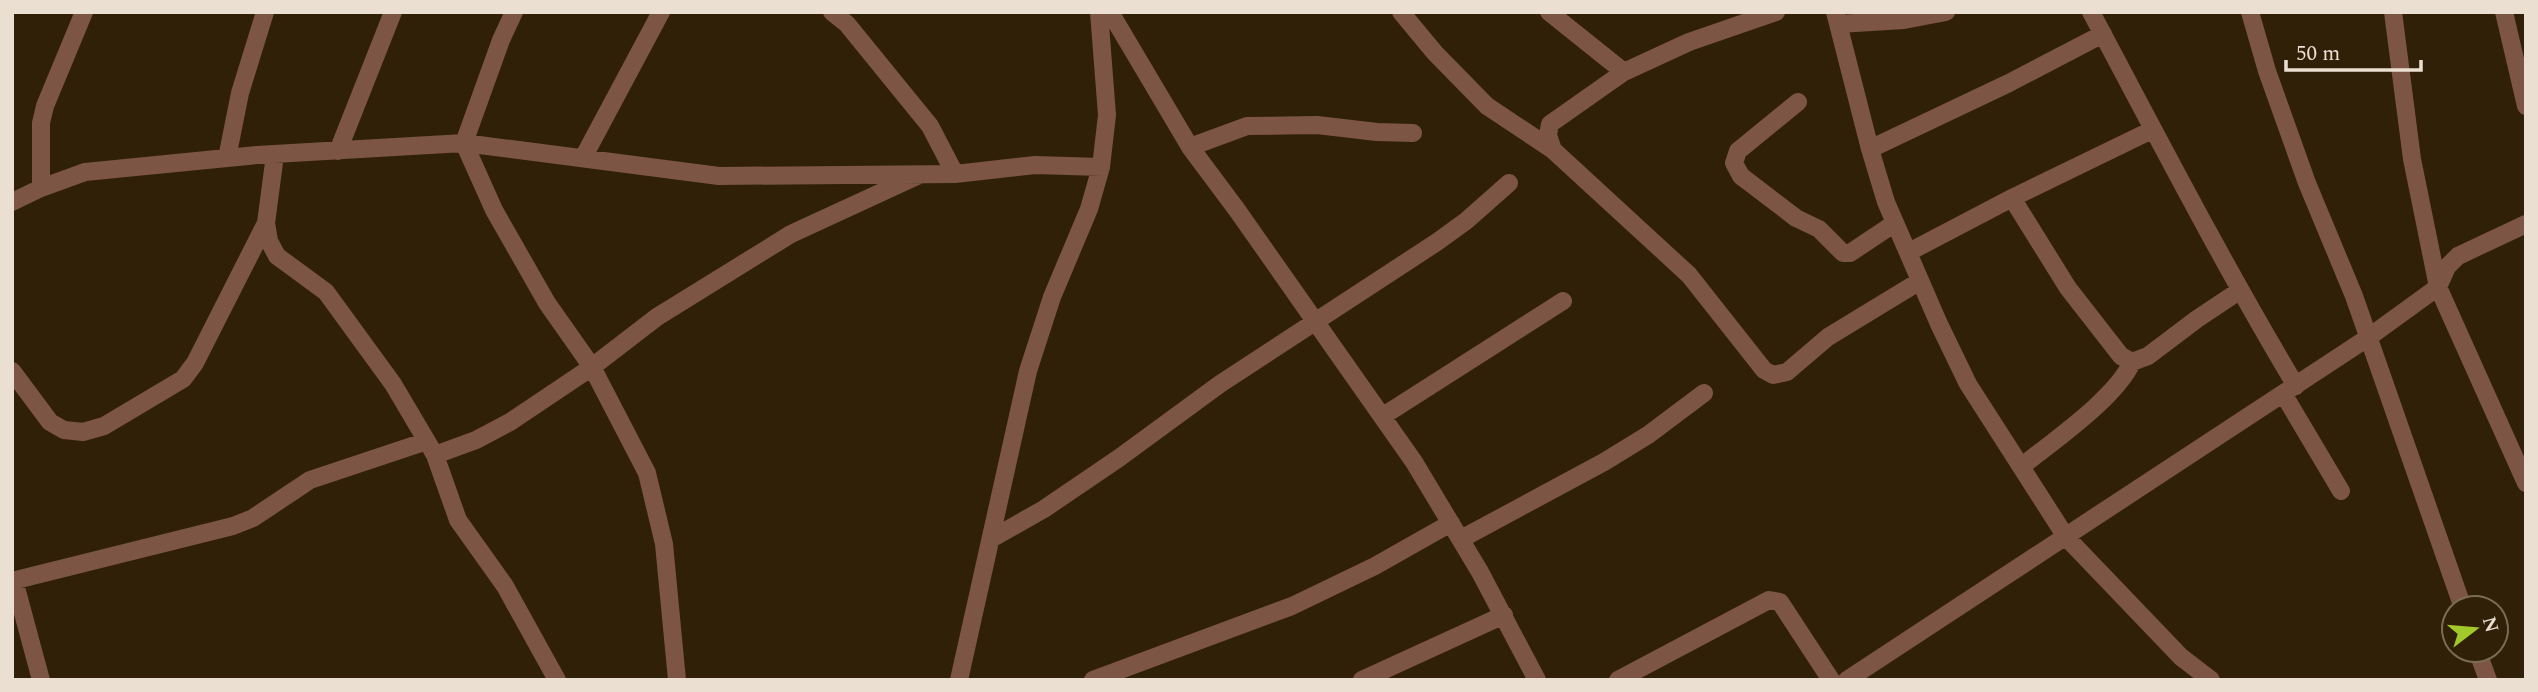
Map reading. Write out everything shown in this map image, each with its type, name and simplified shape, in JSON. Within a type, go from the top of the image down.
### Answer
[{"type":"street","points":[[41,188],[41,123],[45,106],[84,12]]},
{"type":"street","points":[[227,158],[240,93],[265,12]]},
{"type":"street","points":[[338,151],[393,12]]},
{"type":"street","points":[[514,12],[501,40],[464,143],[494,211],[547,303],[592,367],[647,473],[664,544],[677,680]]},
{"type":"street","points":[[583,158],[661,12]]},
{"type":"street","points":[[832,12],[853,18],[930,126],[955,174]]},
{"type":"street","points":[[959,680],[1028,371],[1052,297],[1089,209],[1101,167],[1107,115],[1099,12]]},
{"type":"street","points":[[1110,12],[1190,147],[1383,416],[1461,539],[1537,680]]},
{"type":"street","points":[[1401,12],[1435,53],[1487,106],[1553,149],[1689,275],[1764,370],[1773,374],[1787,372],[1828,337],[1920,281]]},
{"type":"street","points":[[1549,12],[1625,72]]},
{"type":"street","points":[[1553,149],[1548,135],[1550,124],[1625,72],[1689,42],[1776,12]]},
{"type":"street","points":[[1946,12],[1903,20],[1837,18],[1886,202],[1968,384],[2066,537],[2181,656],[2211,680]]},
{"type":"street","points":[[2091,12],[2239,291],[2341,491]]},
{"type":"street","points":[[2250,12],[2267,71],[2307,183],[2354,296],[2458,594]]},
{"type":"street","points":[[2393,12],[2412,159],[2438,287],[2526,483]]},
{"type":"street","points":[[2504,12],[2526,106]]},
{"type":"street","points":[[1870,149],[2009,83],[2103,34]]},
{"type":"street","points":[[1798,102],[1738,151],[1734,163],[1741,176],[1797,218],[1819,229],[1843,253],[1850,253],[1895,223]]},
{"type":"street","points":[[1190,147],[1247,126],[1317,125],[1413,133]]},
{"type":"street","points":[[1909,252],[2152,130]]},
{"type":"street","points":[[12,202],[85,172],[227,158],[464,143],[719,176],[925,172],[955,174],[1035,165],[1101,167]]},
{"type":"street","points":[[275,155],[266,223],[269,242],[277,256],[326,292],[393,384],[431,448],[458,520],[505,586],[556,680]]},
{"type":"street","points":[[40,680],[13,581],[233,526],[253,518],[310,480],[431,448],[476,440],[510,422],[592,367],[657,317],[791,234],[925,172]]},
{"type":"street","points":[[990,539],[1044,509],[1119,458],[1220,383],[1315,323],[1466,221],[1509,183]]},
{"type":"street","points":[[2012,198],[2068,288],[2120,356],[2132,362]]},
{"type":"street","points":[[12,371],[50,422],[64,430],[83,432],[104,426],[183,379],[195,363],[266,223]]},
{"type":"street","points":[[1847,680],[2369,337],[2438,287],[2447,267],[2458,256],[2526,224]]},
{"type":"street","points":[[2021,467],[2109,394],[2127,373],[2132,362],[2148,356],[2239,291]]},
{"type":"street","points":[[1383,416],[1563,301]]},
{"type":"street","points":[[1461,539],[1604,462],[1648,435],[1704,393]]},
{"type":"street","points":[[1093,680],[1292,606],[1375,566],[1451,523]]},
{"type":"street","points":[[1618,680],[1769,600],[1780,602],[1831,680]]},
{"type":"street","points":[[1362,680],[1504,615]]}]
